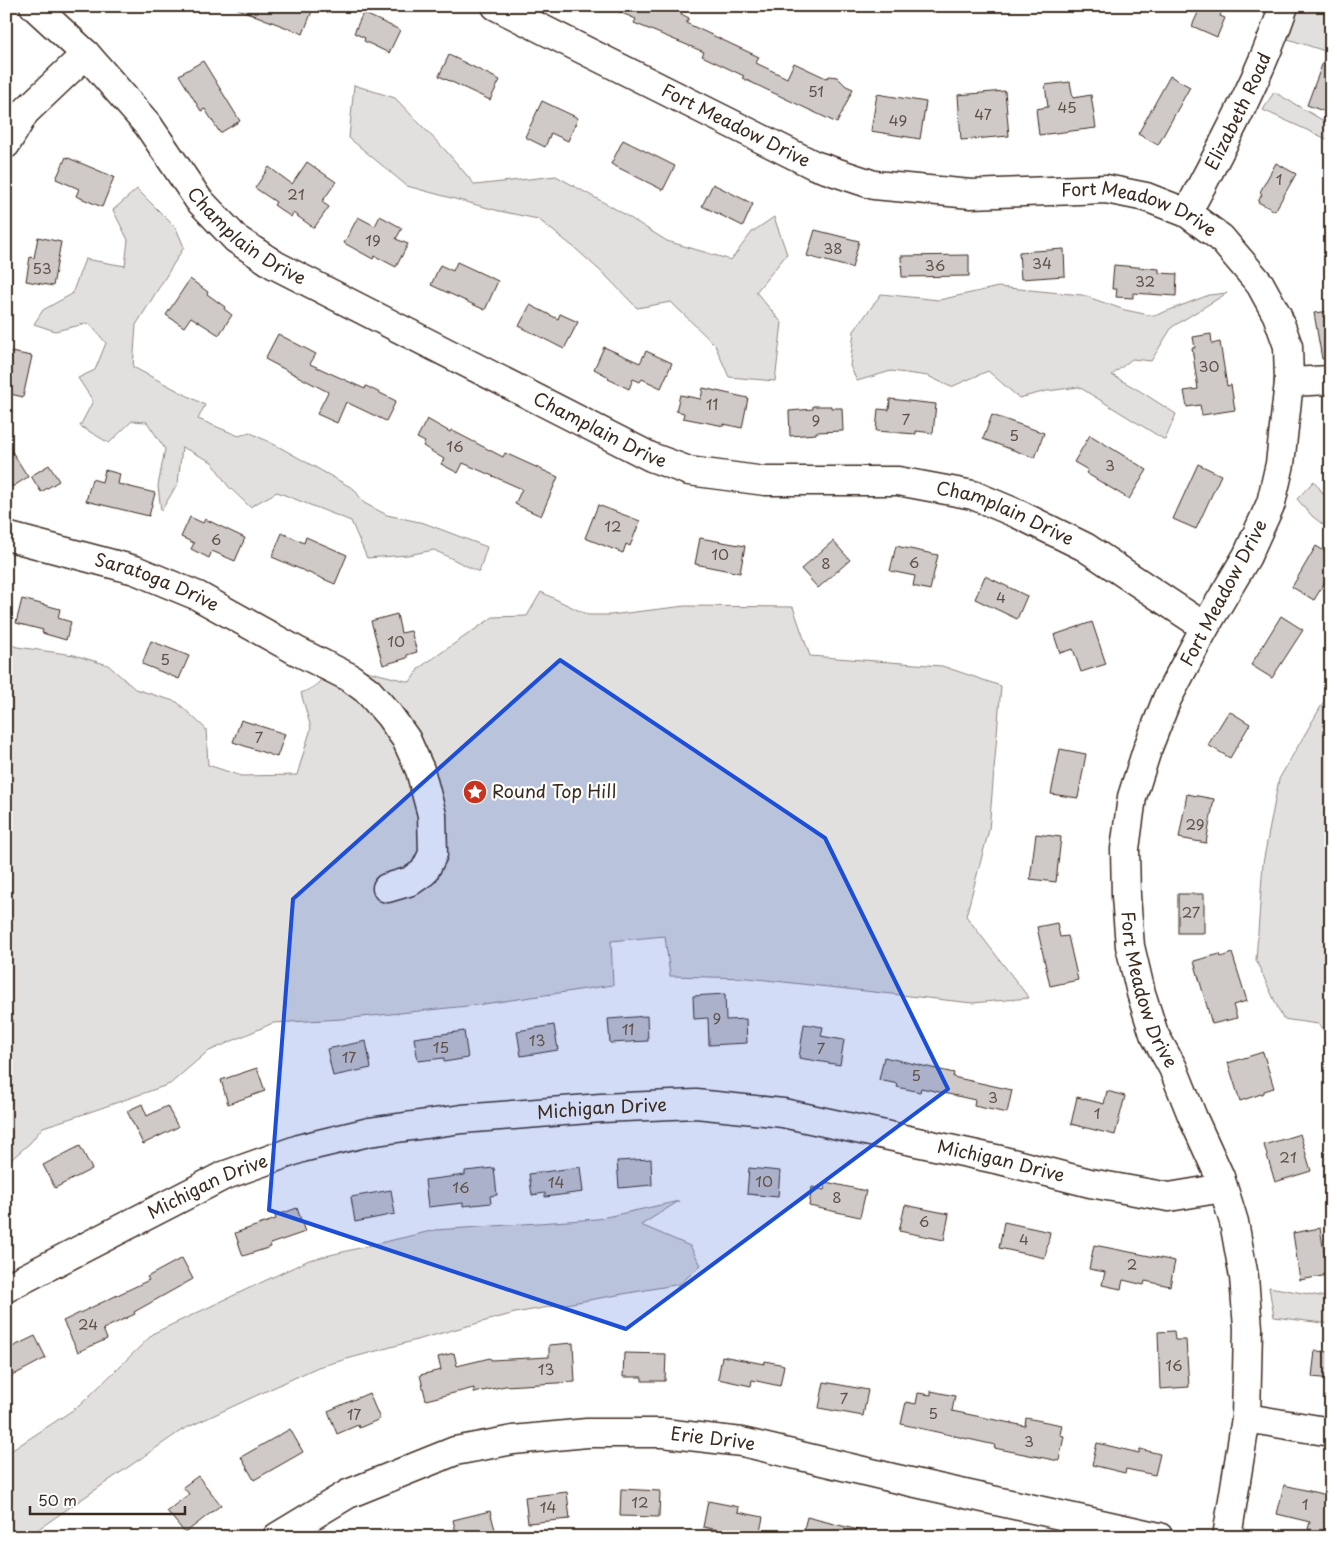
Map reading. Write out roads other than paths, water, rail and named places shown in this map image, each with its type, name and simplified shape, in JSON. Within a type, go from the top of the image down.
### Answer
[{"type":"street","name":"Champlain Drive","points":[[34,6],[86,54],[148,125],[198,199],[236,239],[275,265],[651,458],[689,471],[765,481],[898,481],[973,495],[1018,514],[1085,547],[1205,627]]},
{"type":"street","name":"Fort Meadow Drive","points":[[496,6],[814,165],[874,185],[971,194],[1106,189],[1146,197],[1187,213],[1221,238],[1260,284],[1277,315],[1288,346],[1289,382],[1280,464],[1271,503],[1247,556],[1205,627],[1167,699],[1147,750],[1132,797],[1125,849],[1130,946],[1141,993],[1154,1034],[1173,1068],[1223,1188],[1234,1222],[1244,1277],[1248,1328],[1246,1418],[1228,1537]]},
{"type":"street","name":"Elizabeth Road","points":[[1187,213],[1235,122],[1270,48],[1284,6]]},
{"type":"street","points":[[6,144],[25,112],[86,54]]},
{"type":"street","points":[[1289,382],[1331,380]]},
{"type":"street","name":"Saratoga Drive","points":[[6,536],[135,570],[198,596],[297,651],[349,676],[368,690],[406,739],[420,770],[432,815],[433,854],[424,872],[411,881],[387,888]]},
{"type":"street","name":"Michigan Drive","points":[[6,1288],[223,1176],[302,1148],[369,1132],[462,1118],[601,1108],[696,1104],[783,1114],[1000,1160],[1090,1183],[1169,1197],[1223,1188]]},
{"type":"street","points":[[1246,1418],[1331,1432]]},
{"type":"street","name":"Erie Drive","points":[[277,1537],[348,1494],[455,1451],[513,1440],[587,1432],[664,1433],[742,1442],[893,1478],[1159,1537]]},
{"type":"place","name":"Round Top Hill","points":[[475,792]]}]
